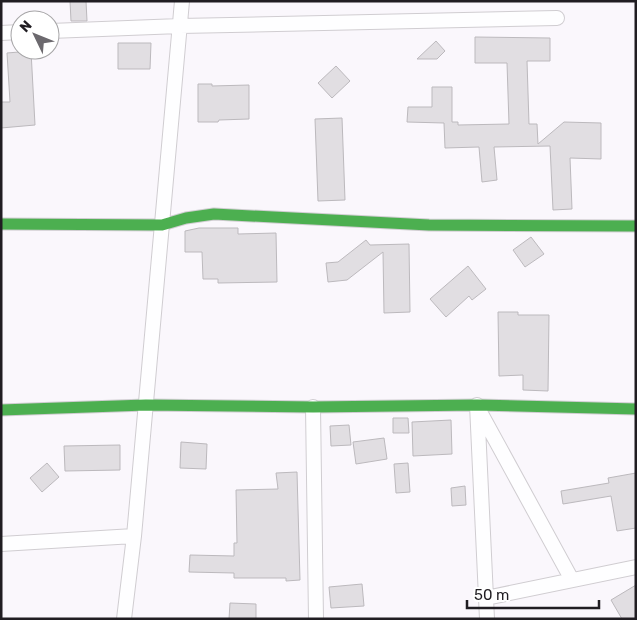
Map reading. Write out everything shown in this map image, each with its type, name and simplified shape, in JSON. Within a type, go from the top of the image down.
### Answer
[{"type":"street","points":[[124,619],[134,536],[182,1]]},
{"type":"street","points":[[60,31],[180,26],[557,18]]},
{"type":"street","points":[[1,224],[162,225],[186,218],[214,214],[429,225],[636,226]]},
{"type":"street","points":[[1,410],[146,405],[313,407],[477,405],[636,409]]},
{"type":"street","points":[[477,405],[572,580]]},
{"type":"street","points":[[477,405],[487,619]]},
{"type":"street","points":[[313,407],[316,619]]},
{"type":"street","points":[[1,544],[134,536]]},
{"type":"street","points":[[486,598],[636,567]]},
{"type":"building","points":[[70,1],[86,1],[87,21],[71,21]]},
{"type":"building","points":[[475,37],[550,38],[550,61],[527,61],[529,124],[537,124],[538,144],[564,122],[601,123],[601,159],[570,158],[572,209],[553,210],[550,146],[494,147],[497,180],[482,182],[479,147],[445,148],[444,123],[407,122],[408,107],[432,107],[432,87],[452,87],[452,122],[458,122],[458,125],[509,124],[507,63],[475,63]]},
{"type":"building","points":[[436,41],[445,51],[437,59],[417,59]]},
{"type":"building","points":[[118,43],[151,43],[150,69],[118,69]]},
{"type":"building","points":[[7,53],[10,53],[10,60],[31,60],[35,125],[1,128],[1,102],[10,102]]},
{"type":"building","points":[[336,66],[350,81],[332,98],[318,83]]},
{"type":"building","points":[[198,84],[212,84],[212,86],[249,85],[249,119],[198,122]]},
{"type":"building","points":[[342,118],[345,200],[318,201],[315,119]]},
{"type":"building","points":[[199,228],[238,228],[238,234],[276,233],[277,282],[218,283],[218,279],[203,279],[202,252],[185,252],[185,231]]},
{"type":"building","points":[[531,237],[544,254],[525,267],[513,250]]},
{"type":"building","points":[[366,240],[370,245],[409,244],[410,312],[384,313],[383,252],[347,280],[328,282],[326,263],[338,262]]},
{"type":"building","points":[[468,266],[486,289],[472,300],[469,296],[446,317],[430,299]]},
{"type":"building","points":[[498,312],[518,312],[518,315],[549,315],[548,391],[523,390],[523,375],[499,376]]},
{"type":"building","points":[[393,418],[408,418],[409,433],[393,433]]},
{"type":"building","points":[[451,420],[452,454],[413,456],[412,422]]},
{"type":"building","points":[[349,425],[351,445],[331,446],[330,426]]},
{"type":"building","points":[[384,438],[387,459],[356,464],[353,442]]},
{"type":"building","points":[[181,442],[207,444],[206,469],[180,468]]},
{"type":"building","points":[[120,445],[120,470],[65,471],[64,446]]},
{"type":"building","points":[[47,463],[59,477],[42,492],[30,478]]},
{"type":"building","points":[[408,463],[410,492],[396,493],[394,464]]},
{"type":"building","points":[[297,472],[300,580],[286,581],[286,578],[234,578],[234,573],[189,572],[190,555],[234,556],[234,543],[237,543],[236,490],[278,489],[276,473]]},
{"type":"building","points":[[636,473],[636,528],[617,531],[611,496],[563,504],[561,491],[609,483],[608,478]]},
{"type":"building","points":[[465,486],[466,505],[452,506],[451,488]]},
{"type":"building","points":[[362,584],[364,606],[331,608],[329,587]]},
{"type":"building","points":[[636,585],[636,619],[622,619],[611,600]]},
{"type":"building","points":[[230,603],[256,604],[256,619],[229,619]]},
{"type":"traffic: fast","points":[[1,224],[162,225],[186,218],[214,214],[429,225],[636,226]]},
{"type":"traffic: fast","points":[[1,410],[146,405],[313,407],[477,405],[636,409]]}]
